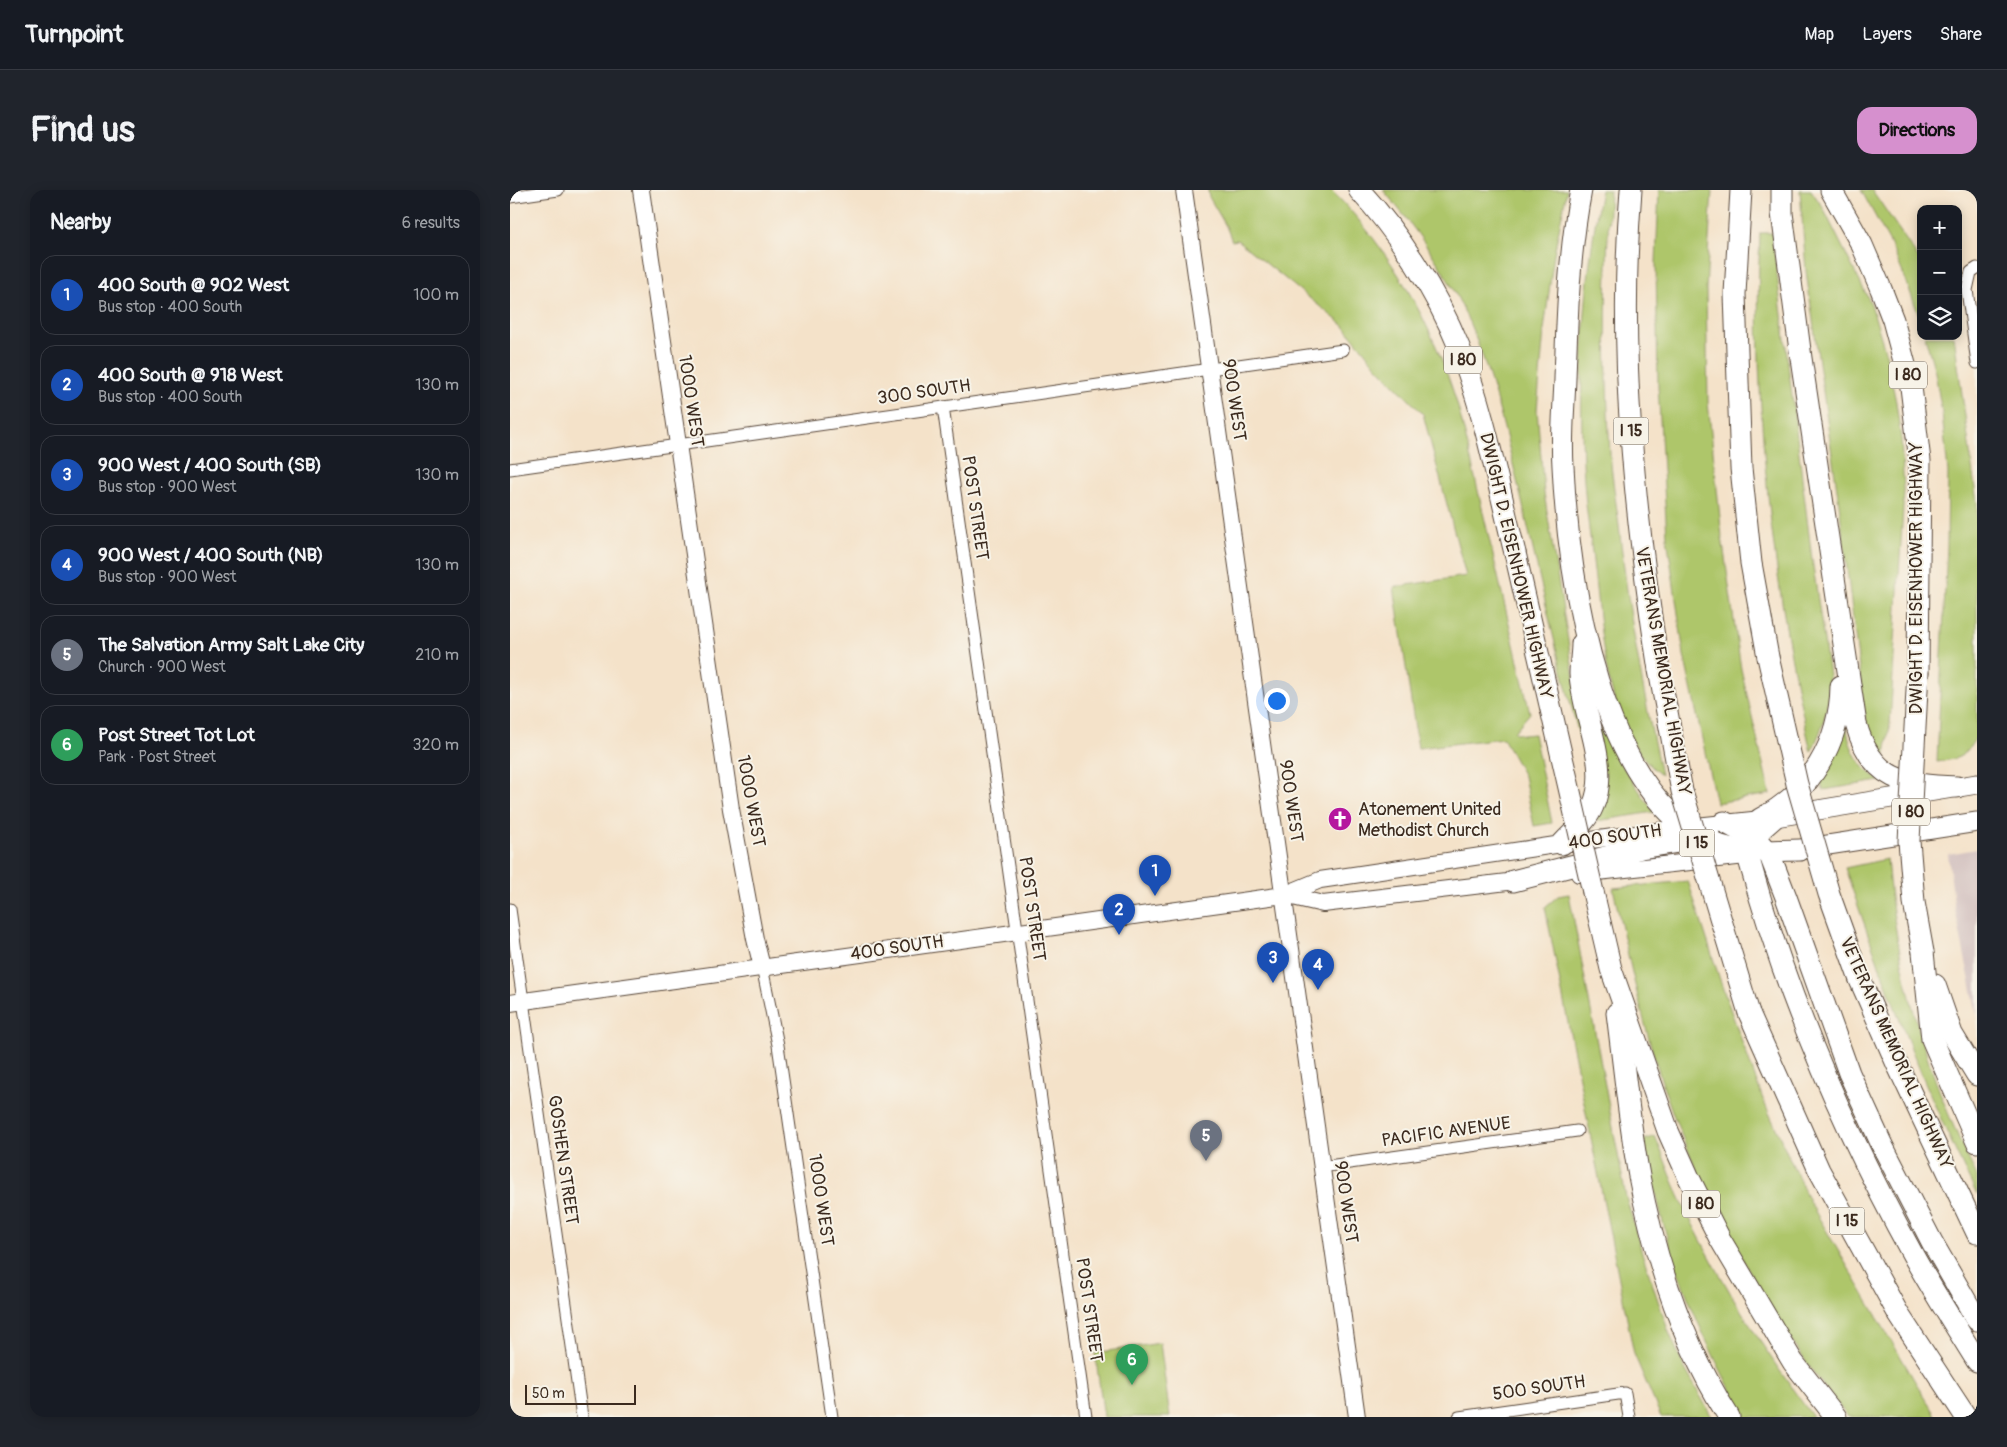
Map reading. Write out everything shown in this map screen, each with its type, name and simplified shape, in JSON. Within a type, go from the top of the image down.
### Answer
[{"type":"highway","name":"DWIGHT D. EISENHOWER HIGHWAY","points":[[1359,190],[1398,237],[1435,298],[1458,346],[1474,392],[1515,553],[1611,969]]},
{"type":"highway","points":[[1581,190],[1575,220],[1562,464],[1569,537],[1583,631],[1602,692],[1614,724],[1628,753],[1645,781],[1663,805],[1687,826],[1706,838]]},
{"type":"highway","name":"VETERANS MEMORIAL HIGHWAY","points":[[1632,190],[1627,243],[1626,298],[1634,492],[1644,579],[1658,670],[1682,791],[1749,1013],[1819,1170],[1899,1315],[1966,1417]]},
{"type":"highway","name":"VETERANS MEMORIAL HIGHWAY","points":[[1741,190],[1735,294],[1741,468],[1751,563],[1768,657],[1797,784],[1829,894],[1860,980],[1897,1064],[1977,1233]]},
{"type":"highway","points":[[1782,190],[1782,213],[1801,358],[1856,724],[1860,739],[1867,753],[1883,772],[1904,782],[1967,785]]},
{"type":"highway","name":"DWIGHT D. EISENHOWER HIGHWAY","points":[[1831,190],[1862,245],[1893,320],[1911,387],[1920,461],[1918,671],[1909,841],[1914,902],[1923,952]]},
{"type":"highway","points":[[1749,842],[1769,818],[1811,776],[1826,754],[1838,723],[1841,701],[1841,678],[1834,581]]},
{"type":"highway","points":[[1562,844],[1583,822],[1593,808],[1598,789],[1599,774],[1580,675],[1583,631]]},
{"type":"highway","points":[[1513,881],[1641,848],[1706,838],[1800,850]]},
{"type":"highway","points":[[1749,842],[1786,897],[1849,1073],[1882,1145],[1932,1242],[1977,1320]]},
{"type":"highway","points":[[1749,842],[1777,951],[1830,1090],[1914,1258],[1977,1361]]},
{"type":"highway","points":[[1923,952],[1952,1034],[1977,1075]]},
{"type":"highway","name":"I 80","points":[[1923,952],[1932,1039],[1977,1142]]},
{"type":"highway","points":[[1611,969],[1639,1175],[1657,1247],[1673,1301],[1694,1352],[1729,1417]]},
{"type":"highway","name":"I 80","points":[[1611,969],[1668,1131],[1704,1211],[1793,1362],[1836,1417]]},
{"type":"main road","name":"1000 WEST","points":[[641,190],[731,808],[755,939],[762,967]]},
{"type":"main road","name":"900 WEST","points":[[1184,190],[1357,1417]]},
{"type":"main road","name":"400 SOUTH","points":[[1284,895],[1323,904],[1513,881],[1749,842],[1769,818],[1967,785]]},
{"type":"main road","points":[[1800,850],[1977,822]]},
{"type":"main road","name":"400 SOUTH","points":[[516,1002],[1284,895],[1320,880],[1687,826],[1749,842]]},
{"type":"street","points":[[510,197],[558,190]]},
{"type":"street","points":[[1974,270],[1967,290],[1977,363]]},
{"type":"street","name":"300 SOUTH","points":[[510,469],[1343,350]]},
{"type":"street","name":"POST STREET","points":[[943,407],[1086,1417]]},
{"type":"street","name":"GOSHEN STREET","points":[[510,909],[516,1002],[582,1417]]},
{"type":"street","name":"1000 WEST","points":[[762,967],[778,1045],[832,1417]]},
{"type":"street","name":"PACIFIC AVENUE","points":[[1321,1167],[1577,1131]]},
{"type":"street","name":"500 SOUTH","points":[[1459,1417],[1625,1393],[1629,1417]]},
{"type":"shaded area","points":[[1977,849],[1977,1015],[1954,904],[1948,854]]},
{"type":"green space","points":[[1208,190],[1331,190],[1372,237],[1408,291],[1437,348],[1458,407],[1530,713],[1514,732],[1523,735],[1534,734],[1552,823],[1534,826],[1524,776],[1503,738],[1418,748],[1394,587],[1466,576],[1423,414],[1377,367],[1343,325],[1237,240],[1232,241],[1226,226],[1209,197]]},
{"type":"green space","points":[[1383,190],[1567,190],[1554,254],[1544,330],[1537,410],[1544,493],[1589,769],[1561,668],[1504,427],[1475,335],[1439,265],[1418,234]]},
{"type":"green space","points":[[1601,190],[1610,190],[1606,322],[1608,421],[1611,463],[1631,620],[1661,775],[1643,757],[1629,735],[1618,711],[1610,685],[1601,631],[1586,506],[1582,445],[1582,372],[1586,299]]},
{"type":"green space","points":[[1659,190],[1712,190],[1706,289],[1708,403],[1722,537],[1741,669],[1770,794],[1716,803],[1684,655],[1667,537],[1658,385],[1656,263]]},
{"type":"green space","points":[[1800,190],[1811,190],[1822,206],[1871,304],[1886,354],[1896,402],[1901,439],[1904,491],[1890,724],[1885,755],[1874,742],[1865,716],[1839,504],[1806,271]]},
{"type":"green space","points":[[1861,190],[1872,190],[1917,256],[1917,310],[1905,278],[1890,243]]},
{"type":"green space","points":[[1760,233],[1772,233],[1812,559],[1829,675],[1825,715],[1811,752],[1785,624],[1768,494],[1759,364]]},
{"type":"green space","points":[[1926,340],[1955,340],[1977,503],[1977,736],[1961,756],[1937,762],[1947,546],[1948,472],[1942,413],[1935,372]]},
{"type":"green space","points":[[1845,718],[1851,747],[1864,767],[1880,781],[1823,790],[1819,775]]},
{"type":"green space","points":[[1599,725],[1614,754],[1654,812],[1597,821]]},
{"type":"green space","points":[[1887,859],[1891,900],[1906,982],[1929,1062],[1943,1101],[1977,1176],[1977,1195],[1939,1115],[1905,1034],[1845,868]]},
{"type":"green space","points":[[1688,881],[1723,989],[1764,1102],[1809,1201],[1936,1417],[1848,1417],[1813,1372],[1767,1302],[1739,1253],[1691,1157],[1673,1114],[1655,1059],[1639,1002],[1613,888]]},
{"type":"green space","points":[[1569,894],[1626,1197],[1643,1256],[1668,1330],[1684,1367],[1712,1417],[1661,1417],[1634,1354],[1545,907],[1558,896]]},
{"type":"green space","points":[[1655,1136],[1683,1204],[1715,1266],[1745,1318],[1813,1417],[1745,1417],[1698,1323],[1671,1251],[1644,1140]]},
{"type":"green space","points":[[1160,1343],[1170,1417],[1104,1417],[1095,1353]]},
{"type":"place","name":"Atonement United Methodist Church","points":[[1340,819]]},
{"type":"place","name":"400 South @ 902 West","points":[[1155,896]]},
{"type":"place","name":"400 South @ 918 West","points":[[1119,935]]},
{"type":"place","name":"900 West / 400 South (SB)","points":[[1273,983]]},
{"type":"place","name":"900 West / 400 South (NB)","points":[[1318,990]]},
{"type":"place","name":"The Salvation Army Salt Lake City","points":[[1206,1161]]},
{"type":"place","name":"Post Street Tot Lot","points":[[1132,1385]]}]
